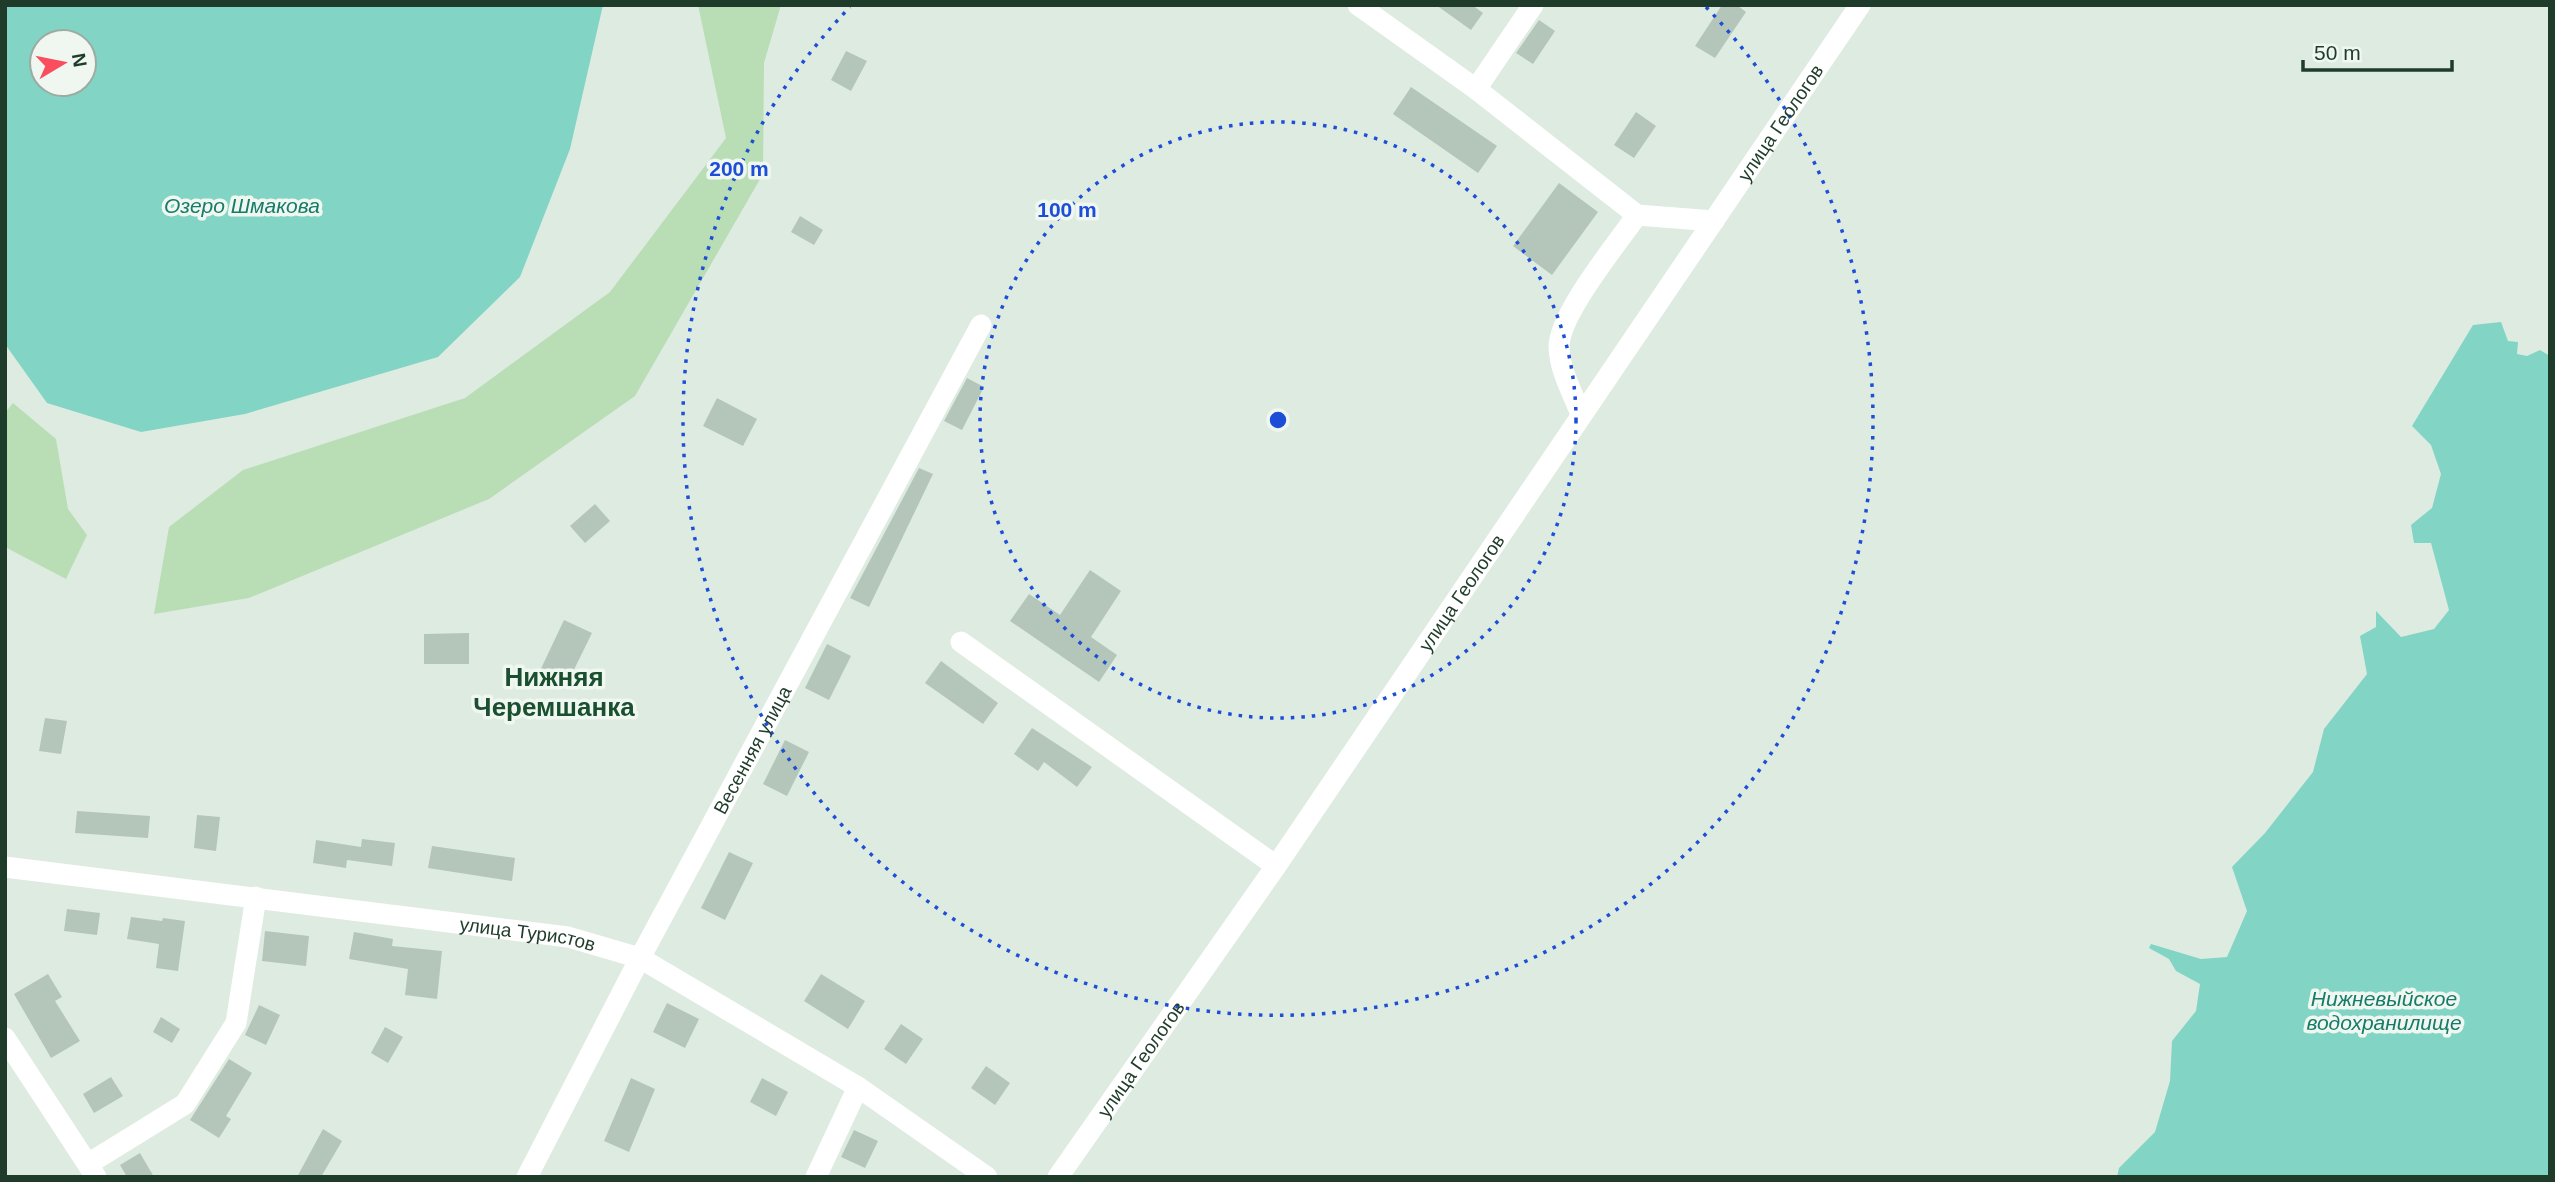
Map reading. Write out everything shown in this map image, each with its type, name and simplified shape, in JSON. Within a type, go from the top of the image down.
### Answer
[{"type":"street","points":[[1358,5],[1476,89],[1637,215],[1714,221]]},
{"type":"street","points":[[1476,89],[1533,5]]},
{"type":"street","name":"улица Геологов","points":[[1058,1177],[1276,866],[1860,5]]},
{"type":"street","points":[[1581,414],[1564,376],[1559,344],[1571,310],[1637,215]]},
{"type":"street","name":"Весенняя улица","points":[[527,1177],[640,958],[981,325]]},
{"type":"street","points":[[961,642],[1276,866]]},
{"type":"street","name":"улица Туристов","points":[[5,867],[568,937],[640,958],[858,1087],[987,1177]]},
{"type":"street","points":[[5,1038],[92,1170],[185,1104],[236,1023],[256,897]]},
{"type":"street","points":[[816,1177],[858,1087]]},
{"type":"green space","points":[[698,5],[781,5],[764,63],[763,174],[635,396],[489,499],[249,598],[154,614],[169,527],[243,470],[465,398],[610,292],[726,138]]},
{"type":"green space","points":[[13,403],[56,439],[68,509],[87,535],[66,579],[5,547],[5,413]]},
{"type":"water","name":"Озеро Шмакова","points":[[5,5],[603,5],[570,149],[520,277],[438,357],[245,414],[141,432],[47,403],[5,344]]},
{"type":"water","name":"Нижневыйское водохранилище","points":[[2501,322],[2508,341],[2518,342],[2517,354],[2527,356],[2540,350],[2550,356],[2550,1177],[2117,1177],[2119,1168],[2155,1132],[2170,1081],[2172,1041],[2196,1011],[2200,984],[2176,971],[2169,959],[2149,948],[2151,944],[2201,959],[2227,957],[2247,911],[2232,867],[2265,833],[2313,772],[2324,729],[2367,674],[2360,636],[2376,627],[2376,611],[2401,637],[2434,629],[2449,610],[2431,543],[2414,543],[2411,525],[2432,508],[2441,474],[2431,445],[2412,426],[2473,325]]},
{"type":"building","points":[[1436,5],[1472,5],[1483,13],[1471,30]]},
{"type":"building","points":[[1722,5],[1737,5],[1746,12],[1715,58],[1695,46]]},
{"type":"building","points":[[1539,20],[1555,31],[1533,64],[1516,53]]},
{"type":"building","points":[[846,51],[867,61],[851,91],[831,80]]},
{"type":"building","points":[[1411,87],[1497,146],[1478,173],[1393,114]]},
{"type":"building","points":[[1636,112],[1656,126],[1634,158],[1614,145]]},
{"type":"building","points":[[1559,183],[1598,212],[1552,275],[1513,246]]},
{"type":"building","points":[[800,216],[823,230],[814,245],[791,232]]},
{"type":"building","points":[[967,378],[984,387],[962,430],[944,421]]},
{"type":"building","points":[[717,398],[757,419],[743,446],[703,426]]},
{"type":"building","points":[[919,468],[933,474],[869,607],[850,598]]},
{"type":"building","points":[[595,504],[610,521],[585,543],[570,526]]},
{"type":"building","points":[[1090,570],[1121,591],[1091,637],[1117,655],[1099,682],[1010,621],[1029,594],[1060,615]]},
{"type":"building","points":[[564,620],[592,633],[564,690],[537,677]]},
{"type":"building","points":[[469,633],[469,664],[424,664],[424,634]]},
{"type":"building","points":[[827,644],[851,656],[829,700],[805,688]]},
{"type":"building","points":[[941,661],[998,703],[983,724],[925,683]]},
{"type":"building","points":[[45,718],[67,721],[61,754],[39,751]]},
{"type":"building","points":[[1032,728],[1092,767],[1077,787],[1044,762],[1038,771],[1014,754]]},
{"type":"building","points":[[785,740],[809,752],[787,796],[763,784]]},
{"type":"building","points":[[77,811],[150,816],[148,838],[75,833]]},
{"type":"building","points":[[197,815],[220,817],[216,851],[194,848]]},
{"type":"building","points":[[362,839],[395,843],[392,866],[347,860],[346,868],[313,863],[316,840],[361,847]]},
{"type":"building","points":[[432,846],[515,858],[512,881],[428,868]]},
{"type":"building","points":[[729,852],[753,863],[725,920],[701,908]]},
{"type":"building","points":[[67,909],[100,913],[97,935],[64,931]]},
{"type":"building","points":[[131,917],[185,921],[178,971],[156,968],[159,944],[127,939]]},
{"type":"building","points":[[265,931],[309,936],[306,966],[262,961]]},
{"type":"building","points":[[354,932],[393,939],[392,946],[442,951],[437,999],[405,995],[408,969],[349,959]]},
{"type":"building","points":[[48,974],[62,997],[55,1001],[80,1041],[51,1058],[14,994]]},
{"type":"building","points":[[821,974],[865,1001],[848,1029],[804,1001]]},
{"type":"building","points":[[667,1003],[699,1019],[685,1048],[653,1032]]},
{"type":"building","points":[[259,1005],[280,1015],[266,1045],[245,1035]]},
{"type":"building","points":[[161,1017],[180,1029],[172,1043],[153,1032]]},
{"type":"building","points":[[901,1024],[923,1039],[906,1064],[884,1049]]},
{"type":"building","points":[[385,1027],[403,1037],[388,1063],[371,1053]]},
{"type":"building","points":[[229,1059],[252,1073],[226,1116],[231,1119],[219,1138],[190,1120]]},
{"type":"building","points":[[986,1066],[1010,1083],[995,1105],[971,1088]]},
{"type":"building","points":[[111,1077],[123,1096],[94,1113],[83,1094]]},
{"type":"building","points":[[631,1078],[655,1089],[629,1152],[604,1141]]},
{"type":"building","points":[[762,1078],[788,1092],[776,1116],[750,1102]]},
{"type":"building","points":[[323,1129],[342,1141],[321,1177],[297,1177]]},
{"type":"building","points":[[854,1130],[878,1141],[865,1168],[841,1157]]},
{"type":"building","points":[[140,1153],[154,1177],[127,1177],[120,1165]]},
{"type":"district","name":"Нижняя Черемшанка","points":[[554,692]]}]
